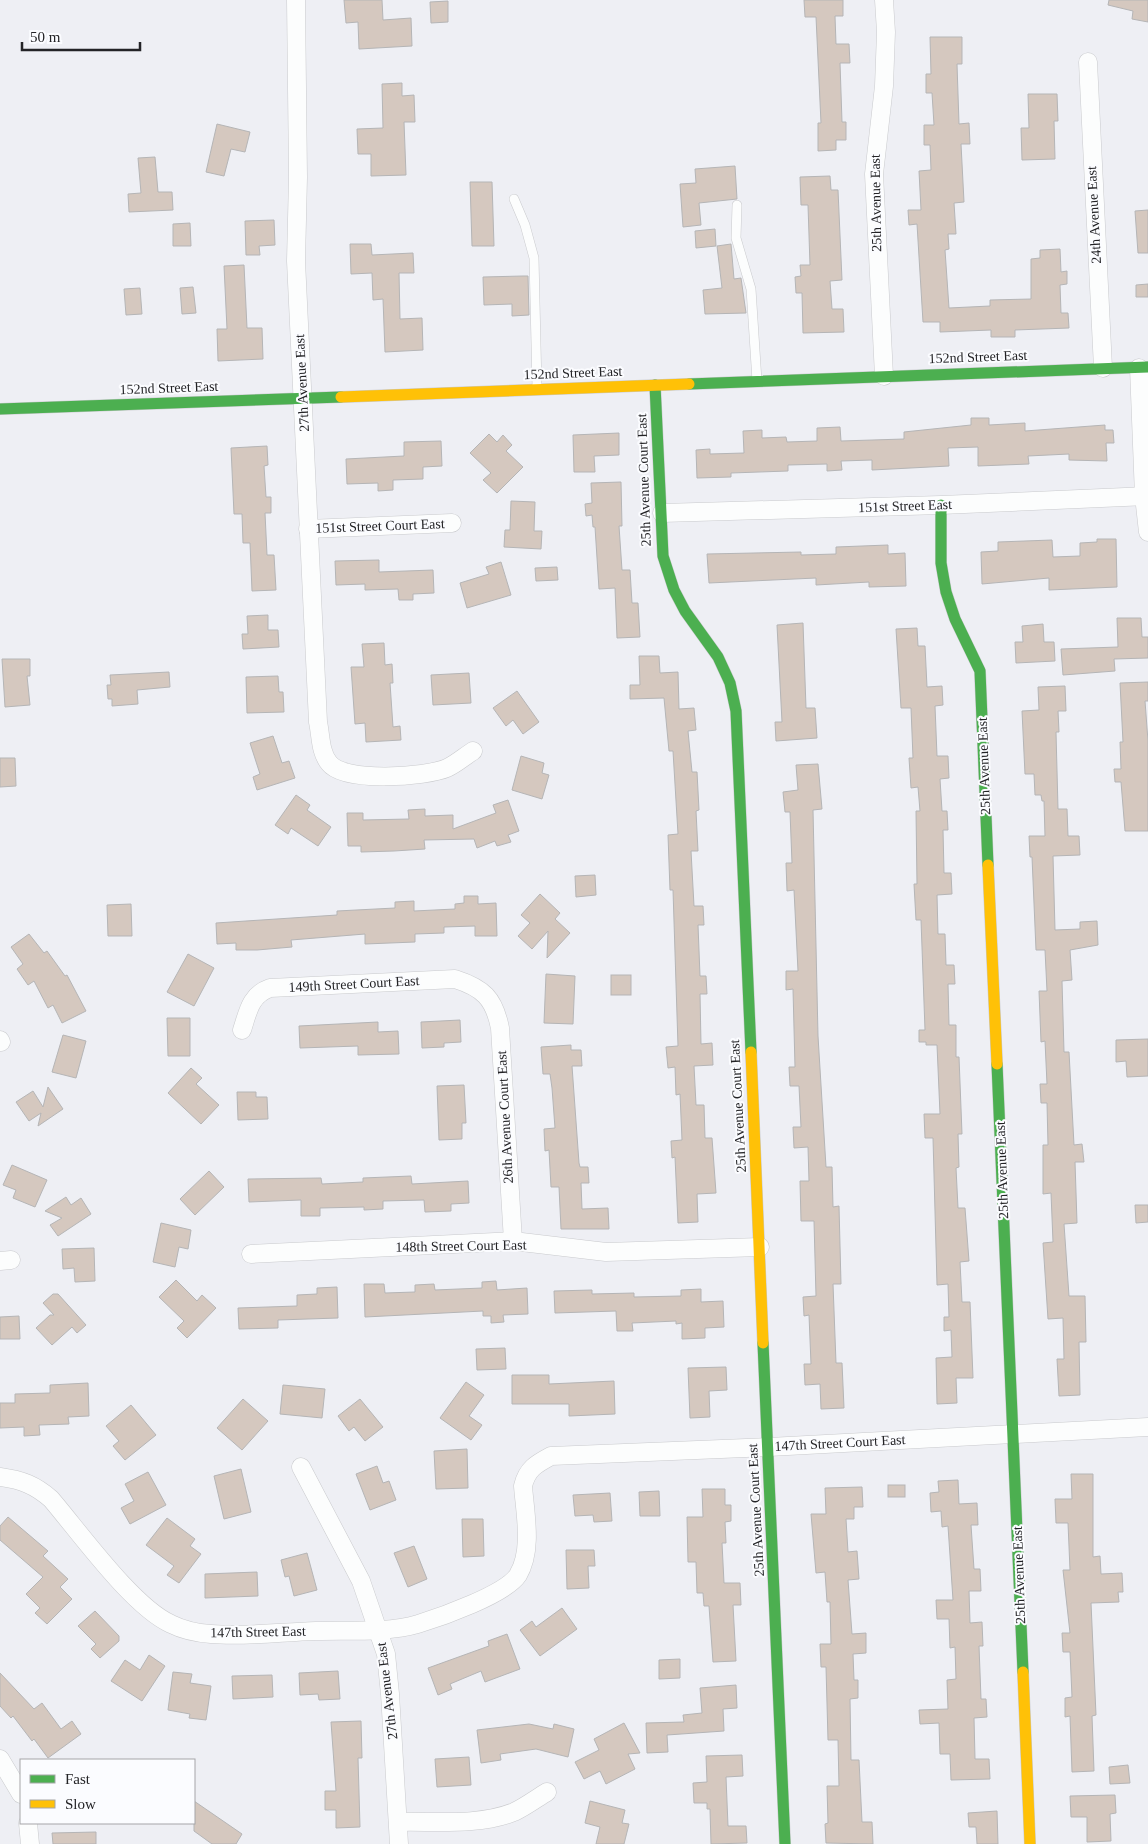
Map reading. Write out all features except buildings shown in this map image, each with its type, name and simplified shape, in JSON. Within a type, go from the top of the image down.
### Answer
[{"type":"street","name":"27th Avenue East","points":[[296,0],[298,177],[296,261],[318,722],[323,753],[329,764],[344,773],[355,775],[427,773],[447,768],[473,751]]},
{"type":"street","name":"25th Avenue East","points":[[884,0],[886,32],[884,86],[874,174],[884,376]]},
{"type":"street","name":"24th Avenue East","points":[[1088,62],[1103,368]]},
{"type":"street","name":"152nd Street East","points":[[0,409],[1144,368]]},
{"type":"street","points":[[1144,368],[1148,532]]},
{"type":"street","name":"25th Avenue Court East","points":[[655,385],[662,513],[662,556],[674,590],[685,611],[718,657],[730,683],[736,711],[785,1844]]},
{"type":"street","name":"151st Street East","points":[[662,513],[942,505],[1146,496]]},
{"type":"street","name":"25th Avenue East","points":[[942,505],[942,579],[946,598],[955,620],[977,661],[980,671],[1030,1844]]},
{"type":"street","name":"151st Street Court East","points":[[308,529],[452,523]]},
{"type":"street","name":"149th Street Court East","points":[[242,1030],[252,1000],[261,991],[270,988],[455,979],[480,988],[487,997]]},
{"type":"street","name":"26th Avenue Court East","points":[[487,997],[494,1006],[500,1028],[513,1242]]},
{"type":"street","name":"148th Street Court East","points":[[251,1254],[513,1242],[606,1252],[760,1247]]},
{"type":"street","name":"147th Street Court East","points":[[510,1584],[520,1570],[526,1550],[523,1486],[526,1476],[534,1465],[551,1456],[768,1448],[1148,1426]]},
{"type":"street","name":"27th Avenue East","points":[[300,1467],[361,1581],[386,1654],[399,1844]]},
{"type":"street","name":"147th Street East","points":[[0,1477],[30,1483],[39,1488],[149,1610],[175,1626],[220,1635],[378,1629],[417,1624],[495,1594],[510,1584]]},
{"type":"street","points":[[0,1760],[11,1774],[20,1792]]},
{"type":"street","points":[[398,1822],[492,1818],[515,1812],[547,1792]]},
{"type":"street","points":[[28,1824],[30,1844]]},
{"type":"lane","points":[[514,199],[525,225],[534,258],[537,389]]},
{"type":"lane","points":[[737,205],[736,238],[751,289],[757,381]]},
{"type":"traffic: fast","points":[[689,384],[1148,367]]},
{"type":"traffic: fast","points":[[655,385],[663,556],[674,590],[685,611],[718,657],[730,683],[736,711],[751,1052]]},
{"type":"traffic: fast","points":[[0,409],[341,397]]},
{"type":"traffic: fast","points":[[941,505],[941,563],[946,592],[955,619],[980,671],[988,865]]},
{"type":"traffic: fast","points":[[997,1064],[1023,1672]]},
{"type":"traffic: fast","points":[[763,1343],[785,1844]]},
{"type":"traffic: slow","points":[[341,397],[689,384]]},
{"type":"traffic: slow","points":[[988,865],[997,1064]]},
{"type":"traffic: slow","points":[[751,1052],[763,1343]]},
{"type":"traffic: slow","points":[[1023,1672],[1030,1844]]}]
